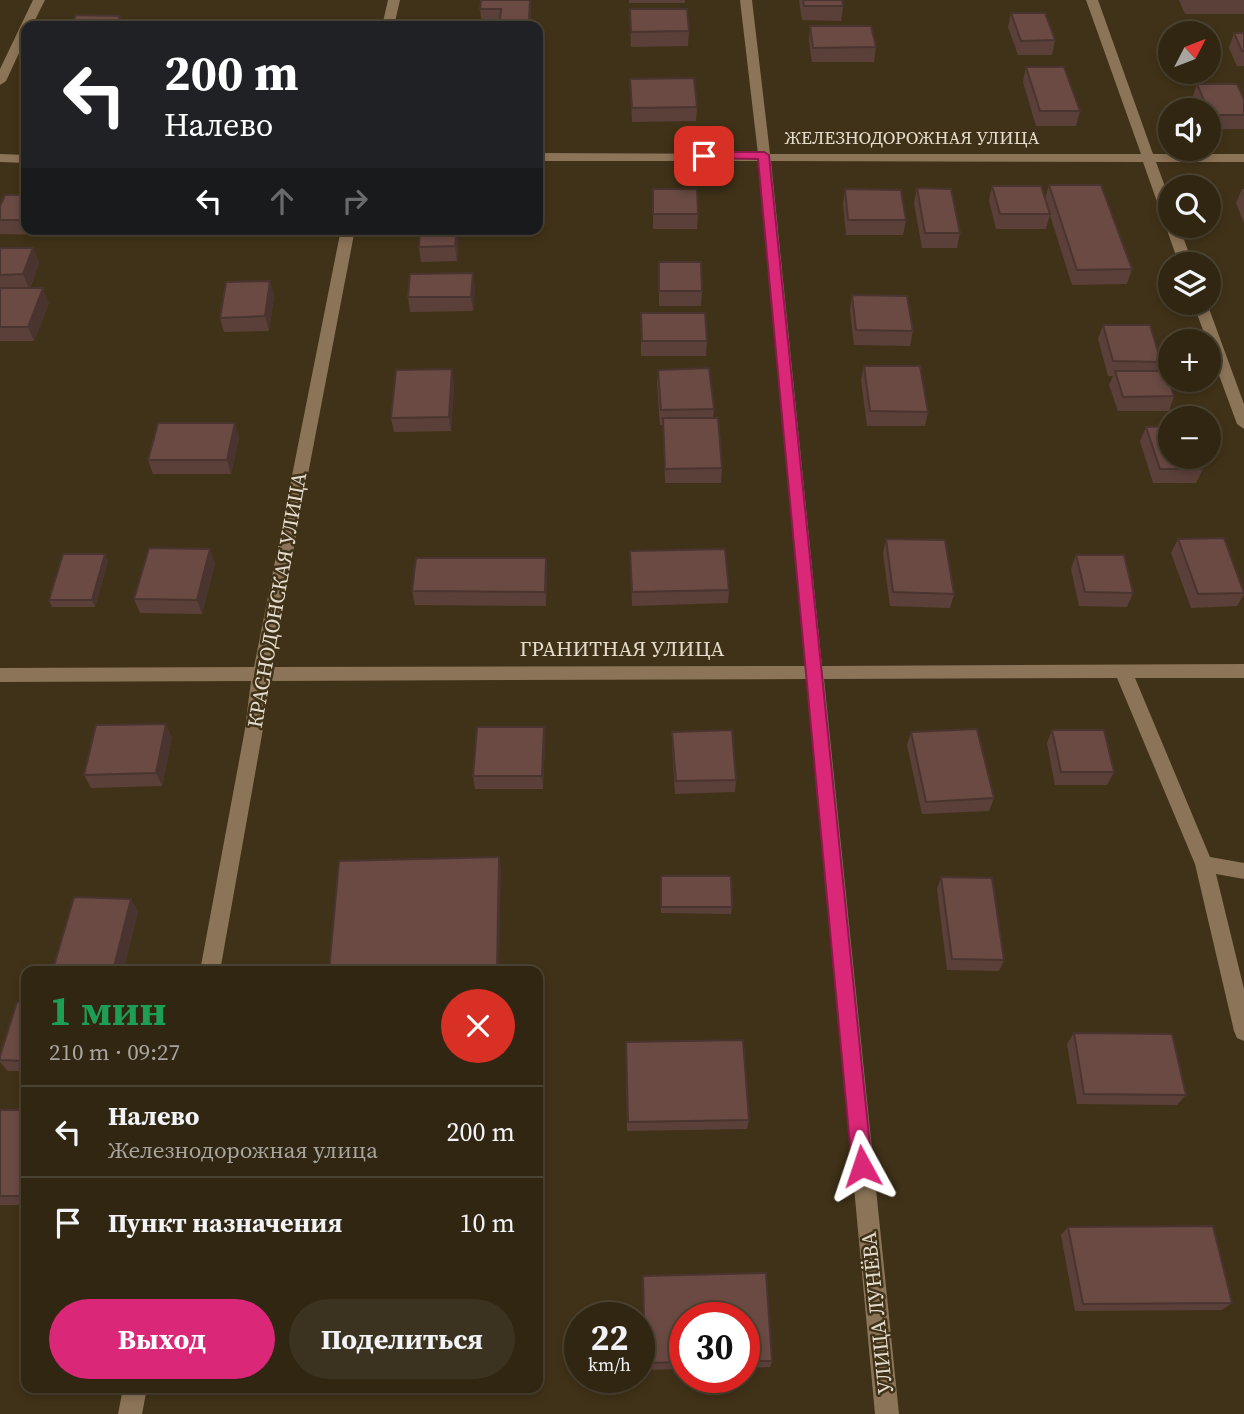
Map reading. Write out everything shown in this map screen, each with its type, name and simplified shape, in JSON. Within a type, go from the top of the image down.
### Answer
[{"type":"street","points":[[29,21],[39,0]]},
{"type":"street","points":[[389,21],[394,0]]},
{"type":"street","name":"УЛИЦА ЛУНЁВА","points":[[746,0],[764,155],[887,1414]]},
{"type":"street","points":[[1092,0],[1158,187]]},
{"type":"street","points":[[0,81],[21,37]]},
{"type":"street","name":"ЖЕЛЕЗНОДОРОЖНАЯ УЛИЦА","points":[[543,157],[764,155],[1244,158]]},
{"type":"street","points":[[0,159],[21,159]]},
{"type":"street","name":"КРАСНОДОНСКАЯ УЛИЦА","points":[[211,966],[254,729],[261,673],[347,235]]},
{"type":"street","points":[[1204,315],[1244,424]]},
{"type":"street","points":[[1123,671],[1204,864],[1244,1031]]},
{"type":"street","name":"ГРАНИТНАЯ УЛИЦА","points":[[0,675],[1244,671]]},
{"type":"street","points":[[1204,864],[1244,871]]},
{"type":"street","points":[[130,1414],[134,1393]]},
{"type":"building","points":[[481,0],[530,0],[529,20],[500,20],[501,9],[480,9]]},
{"type":"building","points":[[803,0],[842,0],[843,6],[804,6]]},
{"type":"building","points":[[630,9],[687,9],[689,31],[631,32]]},
{"type":"building","points":[[1011,13],[1045,13],[1055,40],[1021,41]]},
{"type":"building","points":[[76,15],[120,16],[118,21],[73,21]]},
{"type":"building","points":[[212,20],[255,20],[255,21]]},
{"type":"building","points":[[810,26],[871,26],[876,47],[813,48]]},
{"type":"building","points":[[1234,33],[1244,33],[1244,51],[1242,51]]},
{"type":"building","points":[[1026,67],[1064,67],[1080,111],[1040,111]]},
{"type":"building","points":[[694,78],[697,107],[632,108],[630,79]]},
{"type":"building","points":[[1197,84],[1237,84],[1244,99],[1244,115],[1221,115],[1221,98],[1203,98]]},
{"type":"building","points":[[1049,185],[1101,185],[1132,269],[1077,270]]},
{"type":"building","points":[[992,186],[1041,186],[1050,214],[1000,214]]},
{"type":"building","points":[[917,188],[951,189],[960,233],[925,233]]},
{"type":"building","points":[[653,189],[697,189],[698,214],[653,214]]},
{"type":"building","points":[[845,189],[901,190],[906,220],[848,220]]},
{"type":"building","points":[[5,195],[21,195],[21,220],[0,220],[0,206]]},
{"type":"building","points":[[420,235],[456,235],[455,246],[419,247]]},
{"type":"building","points":[[0,248],[33,248],[23,274],[0,275]]},
{"type":"building","points":[[659,262],[701,262],[702,291],[659,291]]},
{"type":"building","points":[[473,273],[471,297],[408,297],[410,274]]},
{"type":"building","points":[[270,281],[265,316],[220,318],[226,282]]},
{"type":"building","points":[[0,288],[43,288],[28,327],[0,327]]},
{"type":"building","points":[[852,295],[907,296],[913,331],[856,330]]},
{"type":"building","points":[[641,313],[705,313],[707,341],[642,341]]},
{"type":"building","points":[[1103,325],[1150,325],[1158,352],[1158,362],[1113,361]]},
{"type":"building","points":[[864,366],[920,366],[928,412],[870,411]]},
{"type":"building","points":[[709,368],[714,409],[661,410],[658,370]]},
{"type":"building","points":[[452,369],[449,417],[391,418],[396,370]]},
{"type":"building","points":[[1115,371],[1158,371],[1158,392],[1173,392],[1174,396],[1123,397]]},
{"type":"building","points":[[663,418],[718,418],[722,468],[665,469]]},
{"type":"building","points":[[158,423],[235,423],[227,460],[148,460]]},
{"type":"building","points":[[1146,427],[1158,427],[1158,463]]},
{"type":"building","points":[[1224,538],[1244,593],[1198,594],[1178,539]]},
{"type":"building","points":[[886,539],[945,540],[954,594],[893,592]]},
{"type":"building","points":[[149,548],[210,549],[197,600],[134,599]]},
{"type":"building","points":[[725,549],[729,590],[632,592],[630,551]]},
{"type":"building","points":[[63,554],[105,554],[92,600],[49,600]]},
{"type":"building","points":[[1076,555],[1124,555],[1133,593],[1085,592]]},
{"type":"building","points":[[416,558],[546,558],[545,592],[412,591]]},
{"type":"building","points":[[166,724],[156,773],[84,775],[96,725]]},
{"type":"building","points":[[477,727],[544,727],[542,776],[473,776]]},
{"type":"building","points":[[977,729],[994,798],[926,802],[911,732]]},
{"type":"building","points":[[732,730],[736,780],[676,781],[672,732]]},
{"type":"building","points":[[1052,730],[1104,730],[1114,772],[1061,772]]},
{"type":"building","points":[[499,857],[497,966],[329,966],[339,861]]},
{"type":"building","points":[[661,876],[731,876],[732,907],[661,907]]},
{"type":"building","points":[[941,877],[992,878],[1004,960],[952,959]]},
{"type":"building","points":[[74,897],[131,899],[114,966],[54,966]]},
{"type":"building","points":[[17,1002],[21,1002],[21,1061],[0,1060]]},
{"type":"building","points":[[1074,1033],[1172,1034],[1186,1095],[1084,1094]]},
{"type":"building","points":[[743,1040],[749,1120],[628,1122],[626,1042]]},
{"type":"building","points":[[0,1110],[21,1110],[21,1196],[0,1196]]},
{"type":"building","points":[[1213,1226],[1232,1303],[1083,1304],[1068,1227]]},
{"type":"building","points":[[766,1273],[772,1361],[760,1361],[760,1302],[669,1302],[669,1362],[655,1363],[655,1302],[644,1302],[643,1276]]},
{"type":"route","points":[[704,156],[764,155],[862,1166]]}]
